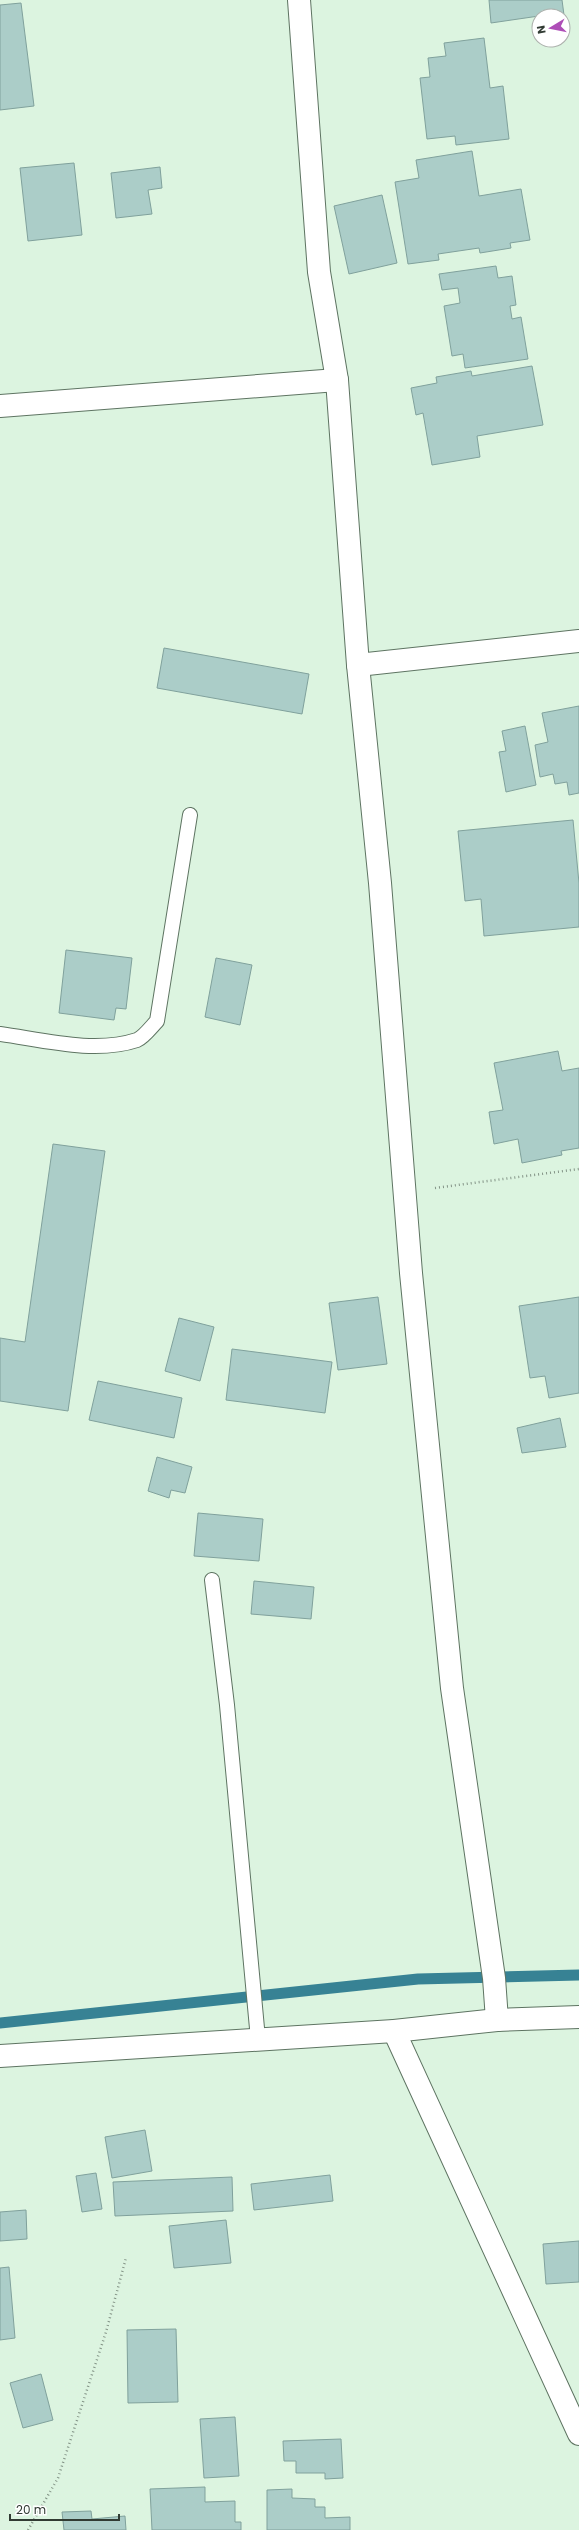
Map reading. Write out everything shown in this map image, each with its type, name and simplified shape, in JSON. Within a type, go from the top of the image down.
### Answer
[{"type":"street","points":[[299,0],[319,272],[337,380],[358,665],[380,884],[405,1192],[452,1688],[494,1978],[497,2020]]},
{"type":"street","points":[[0,406],[337,380]]},
{"type":"street","points":[[358,665],[579,641]]},
{"type":"street","points":[[0,2056],[258,2038],[394,2031],[497,2020],[579,2017]]},
{"type":"street","points":[[394,2031],[579,2434]]},
{"type":"lane","points":[[0,1034],[85,1045],[112,1044],[139,1039],[157,1021],[190,815]]},
{"type":"lane","points":[[212,1580],[227,1705],[258,2038]]},
{"type":"path","points":[[405,1192],[579,1169]]},
{"type":"path","points":[[28,2530],[58,2478],[106,2332],[126,2258]]},
{"type":"building","points":[[489,0],[562,0],[563,8],[531,8],[531,17],[491,23]]},
{"type":"building","points":[[21,3],[34,106],[0,110],[0,5]]},
{"type":"building","points":[[484,38],[490,88],[503,86],[509,139],[456,145],[455,136],[427,139],[420,78],[430,77],[428,58],[446,56],[444,43]]},
{"type":"building","points":[[472,151],[479,196],[521,189],[530,240],[510,243],[511,248],[480,253],[479,248],[438,254],[439,260],[408,264],[395,182],[419,178],[416,160]]},
{"type":"building","points":[[74,163],[82,235],[28,241],[20,168]]},
{"type":"building","points":[[160,167],[162,188],[148,190],[152,214],[116,218],[111,173]]},
{"type":"building","points":[[382,195],[397,263],[349,274],[334,206]]},
{"type":"building","points":[[496,266],[498,278],[512,276],[516,305],[510,306],[512,319],[521,317],[528,359],[465,368],[463,354],[452,356],[444,306],[460,303],[458,288],[442,290],[439,274]]},
{"type":"building","points":[[532,366],[543,425],[477,436],[480,457],[432,465],[423,413],[416,415],[411,388],[437,383],[436,377],[471,371],[472,376]]},
{"type":"building","points":[[164,648],[309,674],[302,714],[157,688]]},
{"type":"building","points":[[579,706],[579,793],[569,795],[567,782],[555,784],[553,774],[540,777],[535,745],[548,742],[542,713]]},
{"type":"building","points":[[525,726],[536,785],[506,792],[499,752],[506,751],[502,731]]},
{"type":"building","points":[[573,820],[579,883],[579,927],[484,936],[481,899],[465,901],[458,831]]},
{"type":"building","points":[[66,950],[132,958],[126,1009],[116,1008],[114,1020],[59,1013]]},
{"type":"building","points":[[216,958],[252,965],[240,1025],[205,1017]]},
{"type":"building","points":[[558,1051],[562,1071],[579,1068],[579,1148],[561,1151],[562,1155],[522,1163],[518,1139],[494,1144],[489,1112],[503,1110],[494,1063]]},
{"type":"building","points":[[53,1144],[105,1151],[68,1411],[0,1401],[0,1338],[25,1342]]},
{"type":"building","points":[[378,1297],[387,1364],[338,1370],[329,1303]]},
{"type":"building","points":[[579,1297],[579,1393],[549,1398],[545,1376],[530,1378],[519,1306]]},
{"type":"building","points":[[179,1318],[214,1327],[200,1381],[165,1371]]},
{"type":"building","points":[[232,1349],[332,1362],[325,1413],[226,1400]]},
{"type":"building","points":[[98,1381],[182,1398],[174,1438],[89,1420]]},
{"type":"building","points":[[560,1418],[566,1447],[522,1453],[517,1428]]},
{"type":"building","points":[[157,1457],[192,1467],[185,1493],[171,1490],[169,1498],[148,1491]]},
{"type":"building","points":[[198,1513],[263,1519],[259,1561],[194,1556]]},
{"type":"building","points":[[254,1581],[314,1587],[311,1619],[251,1614]]},
{"type":"building","points":[[145,2130],[152,2171],[112,2178],[105,2137]]},
{"type":"building","points":[[96,2173],[102,2209],[82,2212],[76,2176]]},
{"type":"building","points":[[330,2175],[333,2201],[254,2210],[251,2184]]},
{"type":"building","points":[[232,2177],[233,2211],[115,2216],[113,2182]]},
{"type":"building","points":[[26,2210],[27,2239],[0,2241],[0,2212]]},
{"type":"building","points":[[226,2220],[231,2263],[174,2268],[169,2226]]},
{"type":"building","points":[[579,2241],[579,2282],[546,2284],[543,2244]]},
{"type":"building","points":[[9,2267],[15,2338],[0,2340],[0,2268]]},
{"type":"building","points":[[176,2329],[178,2402],[128,2403],[127,2330]]},
{"type":"building","points":[[41,2374],[53,2420],[23,2428],[10,2383]]},
{"type":"building","points":[[235,2417],[239,2476],[204,2478],[200,2419]]},
{"type":"building","points":[[341,2439],[343,2478],[325,2479],[325,2473],[296,2473],[296,2461],[284,2461],[283,2441]]},
{"type":"building","points":[[205,2487],[205,2502],[235,2501],[235,2522],[241,2522],[241,2530],[152,2530],[150,2489]]},
{"type":"building","points":[[292,2489],[292,2498],[315,2499],[315,2507],[325,2507],[325,2518],[350,2517],[350,2530],[267,2530],[267,2490]]},
{"type":"building","points":[[91,2511],[92,2519],[125,2516],[126,2530],[64,2530],[62,2512]]},
{"type":"waterway","points":[[0,2023],[418,1979],[579,1975]]}]
